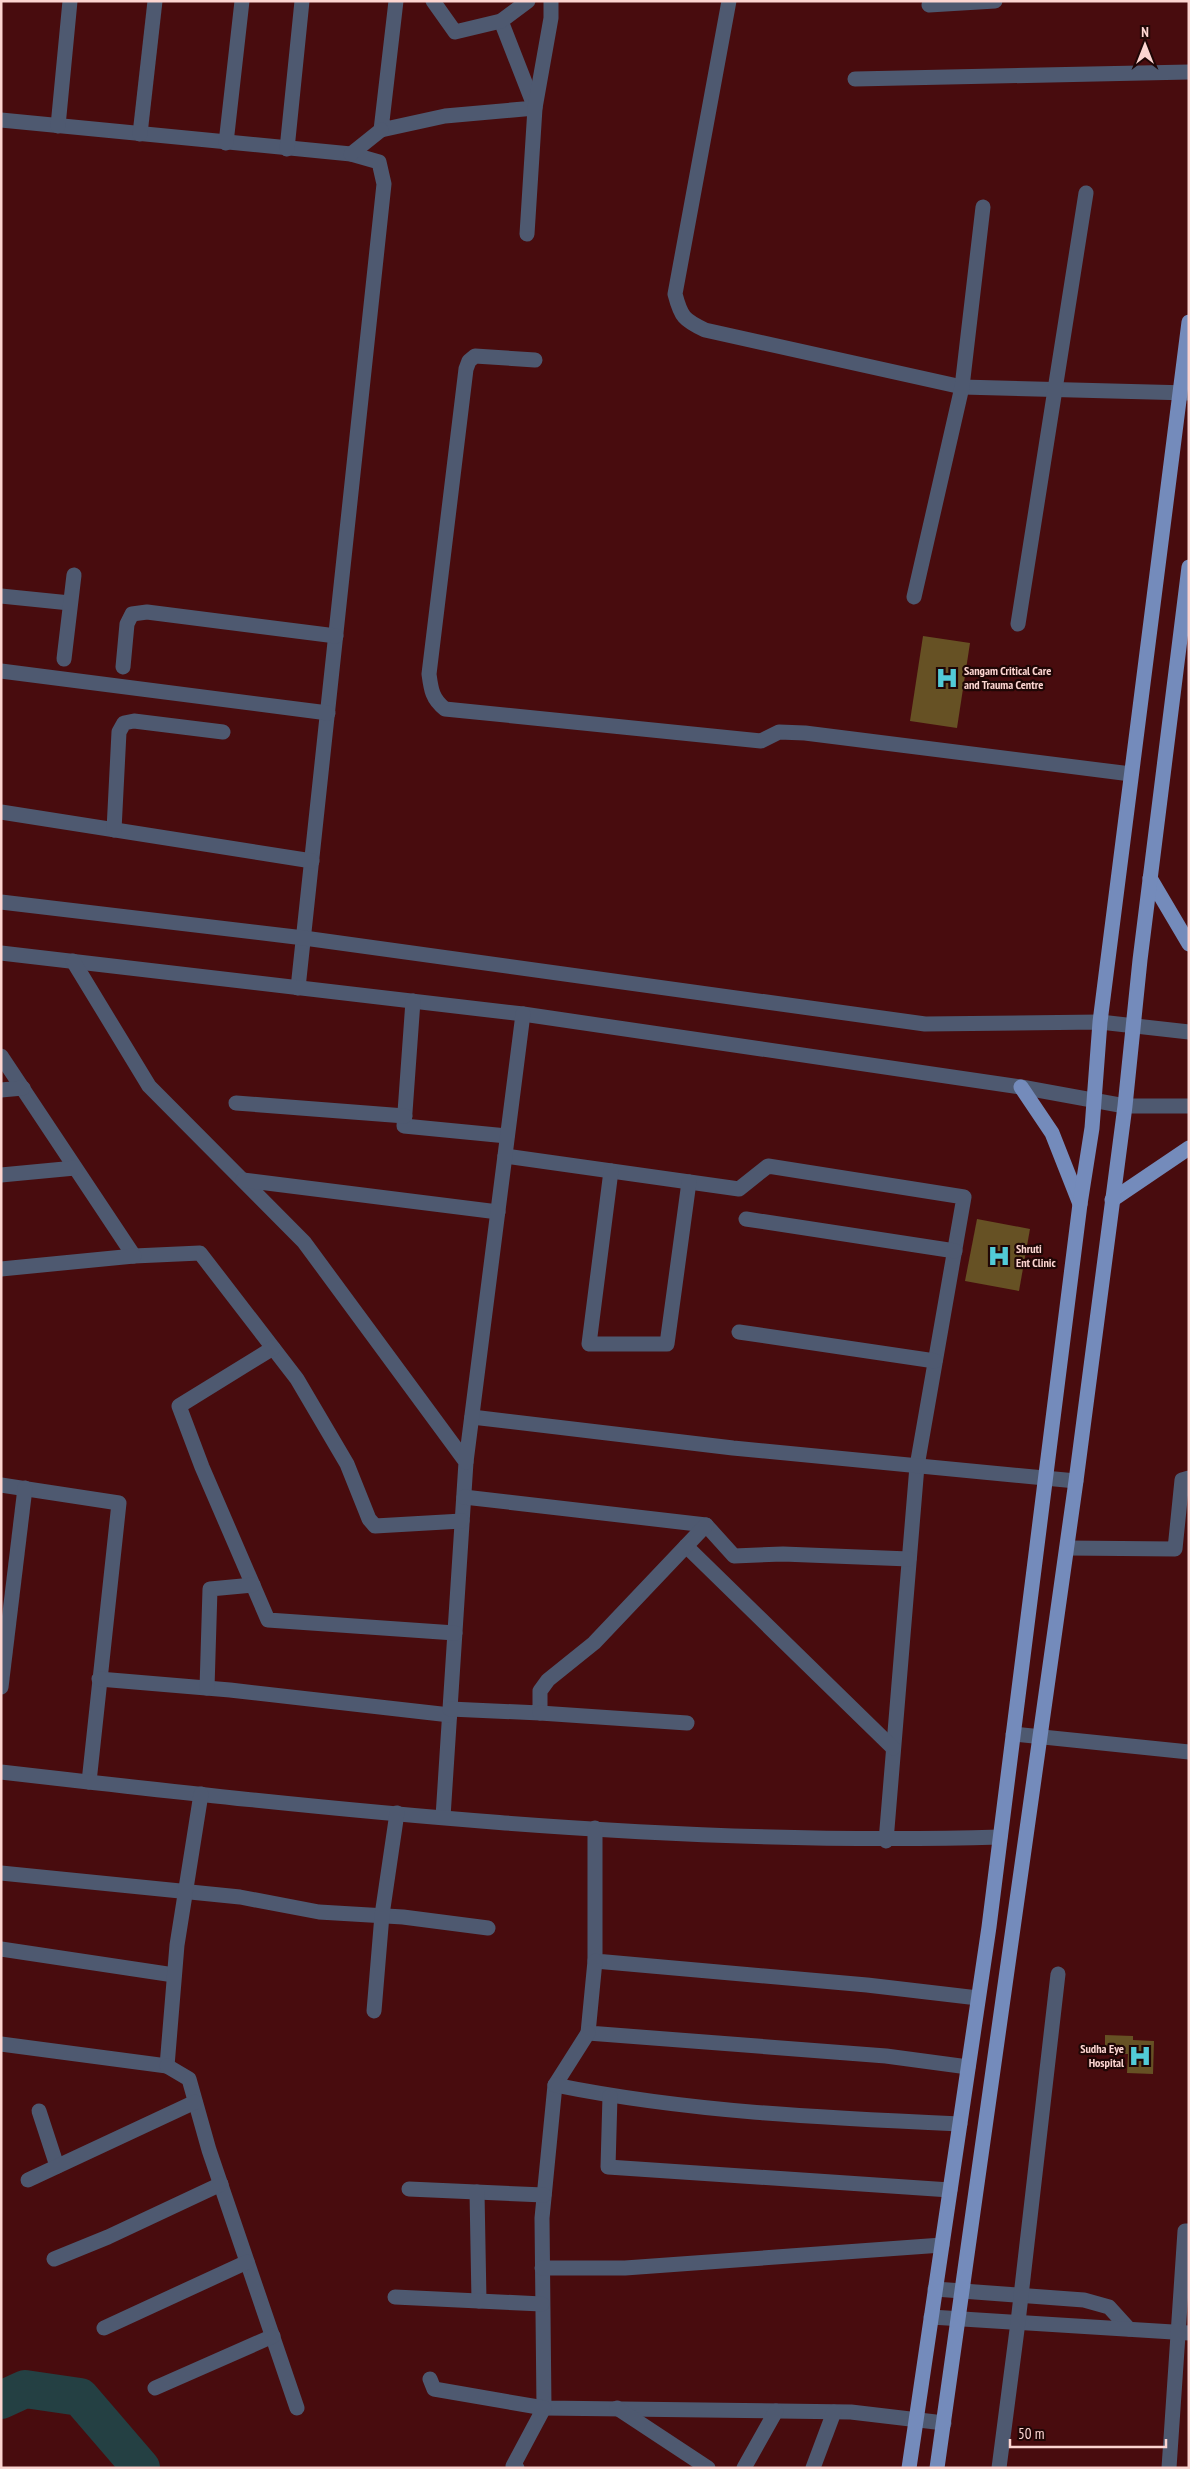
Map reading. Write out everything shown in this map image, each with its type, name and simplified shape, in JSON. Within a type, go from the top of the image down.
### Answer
[{"type":"main road","points":[[909,2468],[1000,1837],[1080,1204],[1086,1175],[1100,1022],[1184,392],[1189,322]]},
{"type":"main road","points":[[938,2468],[957,2319],[1041,1739],[1076,1481],[1125,1106],[1150,878],[1189,567]]},
{"type":"main road","points":[[1150,878],[1189,944]]},
{"type":"main road","points":[[1020,1088],[1052,1133],[1080,1204]]},
{"type":"main road","points":[[1112,1200],[1189,1148]]},
{"type":"street","points":[[58,126],[70,1]]},
{"type":"street","points":[[140,134],[155,1]]},
{"type":"street","points":[[226,143],[242,1]]},
{"type":"street","points":[[287,149],[302,1]]},
{"type":"street","points":[[382,130],[396,1]]},
{"type":"street","points":[[433,1],[455,32],[501,21],[528,1]]},
{"type":"street","points":[[527,234],[535,108],[551,18],[551,1]]},
{"type":"street","points":[[729,1],[675,294],[680,313],[689,322],[706,330],[962,388],[1184,392]]},
{"type":"street","points":[[930,1],[929,5],[995,1]]},
{"type":"street","points":[[501,21],[535,108]]},
{"type":"street","points":[[855,79],[1189,72]]},
{"type":"street","points":[[351,154],[382,130],[445,116],[535,108]]},
{"type":"street","points":[[1,120],[351,154],[378,162],[384,184],[298,988]]},
{"type":"street","points":[[1018,624],[1086,193]]},
{"type":"street","points":[[914,598],[962,388],[983,207]]},
{"type":"street","points":[[535,360],[475,356],[469,361],[466,369],[429,674],[432,693],[436,702],[445,709],[761,741],[779,732],[805,733],[1132,774]]},
{"type":"street","points":[[64,660],[74,575]]},
{"type":"street","points":[[1,596],[70,603]]},
{"type":"street","points":[[123,667],[127,624],[132,614],[147,612],[336,636]]},
{"type":"street","points":[[1,670],[328,712]]},
{"type":"street","points":[[114,830],[119,732],[124,723],[134,721],[223,732]]},
{"type":"street","points":[[1,812],[312,861]]},
{"type":"street","points":[[1,902],[304,938],[925,1024],[1100,1022],[1189,1032]]},
{"type":"street","points":[[1,953],[523,1014],[1020,1088],[1125,1106],[1189,1106]]},
{"type":"street","points":[[73,961],[149,1086],[304,1242],[466,1462]]},
{"type":"street","points":[[413,1001],[404,1126],[507,1136]]},
{"type":"street","points":[[443,1817],[466,1462],[523,1014]]},
{"type":"street","points":[[1,1056],[134,1256]]},
{"type":"street","points":[[1,1090],[23,1088]]},
{"type":"street","points":[[236,1103],[405,1116]]},
{"type":"street","points":[[505,1156],[739,1189],[768,1166],[964,1197],[917,1466],[886,1840]]},
{"type":"street","points":[[1,1175],[76,1168]]},
{"type":"street","points":[[611,1171],[589,1344],[667,1344],[689,1182]]},
{"type":"street","points":[[243,1180],[498,1212]]},
{"type":"street","points":[[746,1219],[955,1251]]},
{"type":"street","points":[[1,1269],[134,1256],[200,1254],[297,1379],[347,1464],[369,1519],[375,1526],[462,1521]]},
{"type":"street","points":[[739,1332],[935,1361]]},
{"type":"street","points":[[273,1348],[179,1406],[268,1620],[455,1633]]},
{"type":"street","points":[[472,1417],[733,1448],[1076,1481]]},
{"type":"street","points":[[1067,1548],[1175,1550],[1182,1480],[1189,1478]]},
{"type":"street","points":[[1,1485],[119,1503],[89,1782]]},
{"type":"street","points":[[1,1687],[25,1488]]},
{"type":"street","points":[[464,1497],[706,1525],[734,1556],[783,1554],[909,1560]]},
{"type":"street","points":[[540,1713],[540,1691],[548,1680],[594,1643],[706,1525]]},
{"type":"street","points":[[686,1546],[894,1748]]},
{"type":"street","points":[[207,1688],[210,1589],[253,1585]]},
{"type":"street","points":[[99,1679],[450,1712],[540,1713],[688,1723]]},
{"type":"street","points":[[1013,1734],[1041,1739],[1189,1752]]},
{"type":"street","points":[[1,1772],[397,1813],[595,1828],[886,1840],[1000,1837]]},
{"type":"street","points":[[167,2066],[174,1975],[185,1891],[201,1794]]},
{"type":"street","points":[[374,2011],[382,1915],[397,1813]]},
{"type":"street","points":[[514,2467],[544,2408],[542,2268],[544,2195],[555,2085],[588,2033],[595,1962],[595,1828]]},
{"type":"street","points":[[1,1873],[240,1897],[319,1912],[382,1915],[488,1928]]},
{"type":"street","points":[[1,1948],[174,1975]]},
{"type":"street","points":[[595,1962],[867,1985],[978,1998]]},
{"type":"street","points":[[999,2468],[1018,2322],[1058,1974]]},
{"type":"street","points":[[588,2033],[886,2056],[968,2066]]},
{"type":"street","points":[[1,2044],[167,2066],[189,2079],[220,2184],[297,2408]]},
{"type":"street","points":[[555,2085],[610,2096],[809,2117],[960,2124]]},
{"type":"street","points":[[610,2096],[608,2167],[950,2190]]},
{"type":"street","points":[[28,2180],[195,2102]]},
{"type":"street","points":[[39,2110],[57,2166]]},
{"type":"street","points":[[54,2259],[108,2237],[220,2184]]},
{"type":"street","points":[[409,2189],[544,2195]]},
{"type":"street","points":[[477,2192],[478,2301]]},
{"type":"street","points":[[1170,2468],[1184,2332],[1185,2231],[1189,2231]]},
{"type":"street","points":[[542,2268],[625,2268],[942,2245]]},
{"type":"street","points":[[104,2328],[247,2262]]},
{"type":"street","points":[[935,2289],[1084,2300],[1109,2307],[1129,2329]]},
{"type":"street","points":[[395,2297],[542,2304]]},
{"type":"street","points":[[931,2317],[1184,2332]]},
{"type":"street","points":[[155,2388],[273,2336]]},
{"type":"street","points":[[430,2379],[434,2389],[544,2408],[834,2412],[944,2423]]},
{"type":"street","points":[[618,2408],[708,2468]]},
{"type":"street","points":[[744,2468],[776,2411]]},
{"type":"street","points":[[813,2468],[834,2412]]},
{"type":"building","points":[[923,636],[970,643],[957,728],[910,721]]},
{"type":"building","points":[[977,1219],[1030,1229],[1019,1291],[965,1281]]},
{"type":"building","points":[[1105,2035],[1133,2036],[1133,2040],[1154,2041],[1153,2074],[1127,2073],[1128,2054],[1105,2054]]},
{"type":"waterway","points":[[1,2400],[25,2389],[80,2397],[141,2468]]},
{"type":"place","name":"Sangam Critical Care and Trauma Centre","points":[[947,678]]},
{"type":"place","name":"Shruti Ent Clinic","points":[[999,1256]]},
{"type":"place","name":"Sudha Eye Hospital","points":[[1140,2056]]}]
